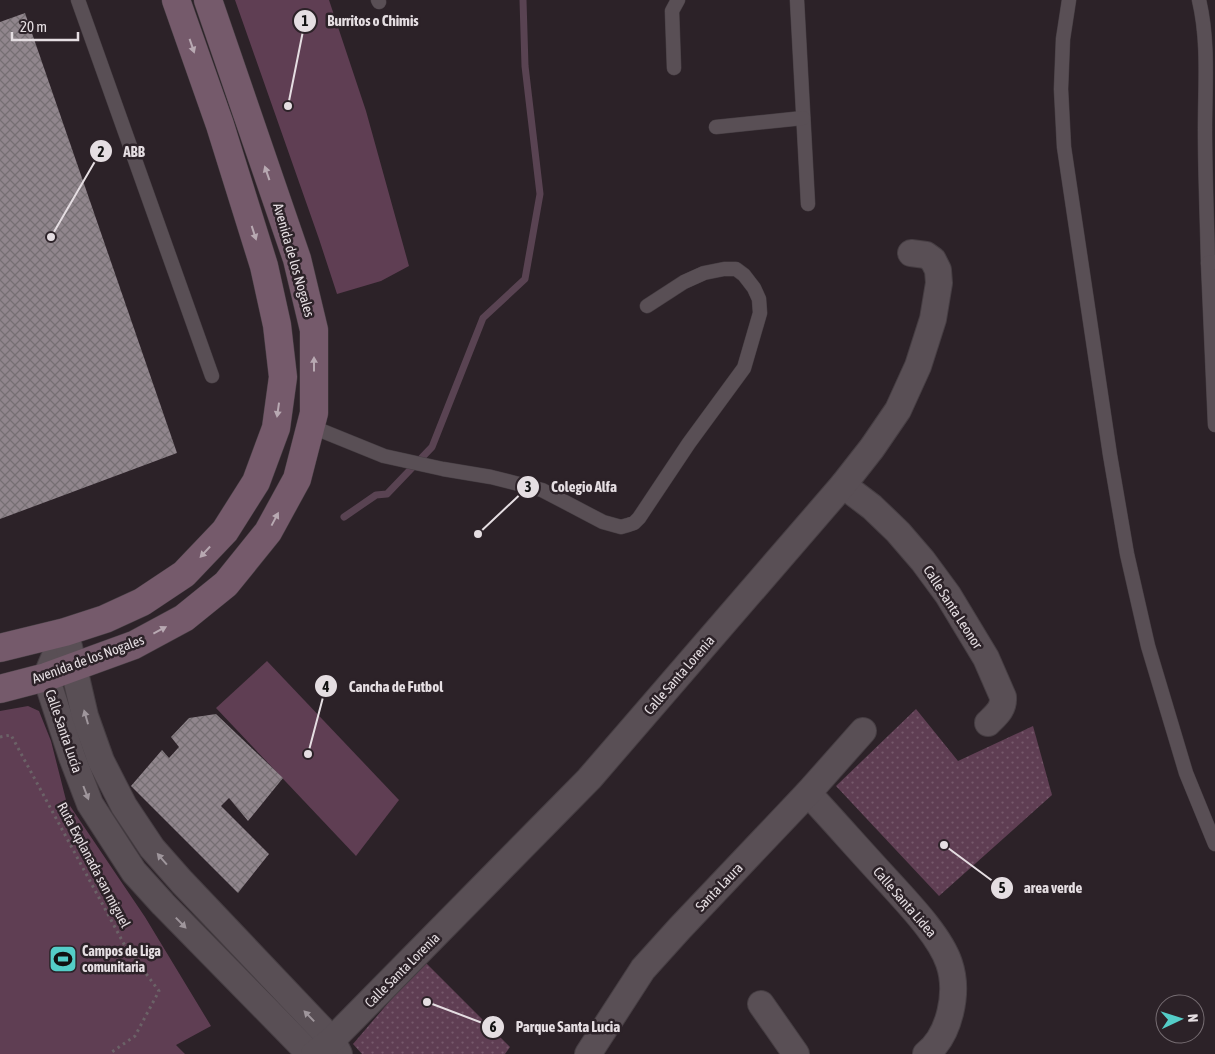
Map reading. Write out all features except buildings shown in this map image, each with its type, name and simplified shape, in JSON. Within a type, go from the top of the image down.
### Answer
[{"type":"main road","points":[[0,648],[65,632],[105,619],[142,602],[184,574],[225,530],[256,482],[276,428],[283,377],[277,325],[264,266],[220,125],[176,0]]},
{"type":"main road","name":"Avenida de los Nogales","points":[[0,689],[46,677],[134,645],[184,618],[226,584],[268,532],[297,479],[314,413],[314,330],[296,259],[208,0]]},
{"type":"street","name":"Calle Santa Lorenia","points":[[328,1049],[589,779],[843,485],[872,448],[898,410],[918,366],[933,319],[939,282],[938,270],[933,260],[926,255],[911,252]]},
{"type":"street","name":"Calle Santa Leonor","points":[[843,485],[872,507],[898,532],[948,594],[986,658],[1003,697],[1002,709],[988,723]]},
{"type":"street","name":"Calle Santa Lucía","points":[[65,632],[85,716],[101,761],[124,806],[152,848],[328,1049]]},
{"type":"street","name":"Calle Santa Lucía","points":[[65,632],[46,677],[72,757],[90,804],[134,872],[310,1054]]},
{"type":"street","name":"Santa Laura","points":[[588,1054],[643,969],[808,793],[863,731]]},
{"type":"street","name":"Calle Santa Lidea","points":[[808,793],[906,901],[938,940],[949,963],[953,987],[950,1012],[944,1032],[926,1054]]},
{"type":"street","points":[[760,1004],[796,1054]]},
{"type":"lane","points":[[78,0],[212,376]]},
{"type":"lane","points":[[674,68],[672,11],[678,0]]},
{"type":"lane","points":[[797,0],[808,204]]},
{"type":"lane","points":[[1069,0],[1062,59],[1061,89],[1064,147],[1111,464],[1127,554],[1148,646],[1186,773],[1215,844]]},
{"type":"lane","points":[[1199,0],[1203,15],[1206,58],[1205,131],[1211,262],[1215,425]]},
{"type":"lane","points":[[716,127],[803,118]]},
{"type":"lane","points":[[310,426],[384,456],[443,469],[491,476],[542,490],[603,522],[621,527],[628,526],[639,518],[689,443],[744,368],[760,313],[759,299],[754,288],[744,275],[736,269],[704,273],[684,282],[647,306]]},
{"type":"path","name":"Ruta Explanada san miguel","points":[[0,737],[11,735],[124,944],[160,991],[135,1036],[109,1054]]},
{"type":"shaded area","points":[[235,0],[329,0],[366,111],[409,266],[381,281],[337,294]]},
{"type":"shaded area","points":[[267,661],[399,800],[356,856],[216,708]]},
{"type":"shaded area","points":[[28,706],[39,711],[51,741],[66,800],[145,917],[211,1026],[176,1045],[185,1054],[0,1054],[0,711]]},
{"type":"shaded area","points":[[916,709],[958,761],[1033,726],[1052,795],[939,896],[836,786]]},
{"type":"shaded area","points":[[424,961],[510,1047],[505,1054],[362,1054],[353,1044]]},
{"type":"waterway","points":[[344,517],[376,495],[387,494],[432,447],[483,318],[525,279],[540,194],[525,66],[523,0]]},
{"type":"place","name":"Burritos o Chimis","points":[[288,106]]},
{"type":"place","name":"ABB","points":[[51,237]]},
{"type":"place","name":"Colegio Alfa","points":[[478,534]]},
{"type":"place","name":"Cancha de Futbol","points":[[308,754]]},
{"type":"place","name":"area verde","points":[[944,845]]},
{"type":"place","name":"Campos de Liga comunitaria","points":[[63,959]]},
{"type":"place","name":"Parque Santa Lucia","points":[[427,1002]]}]
